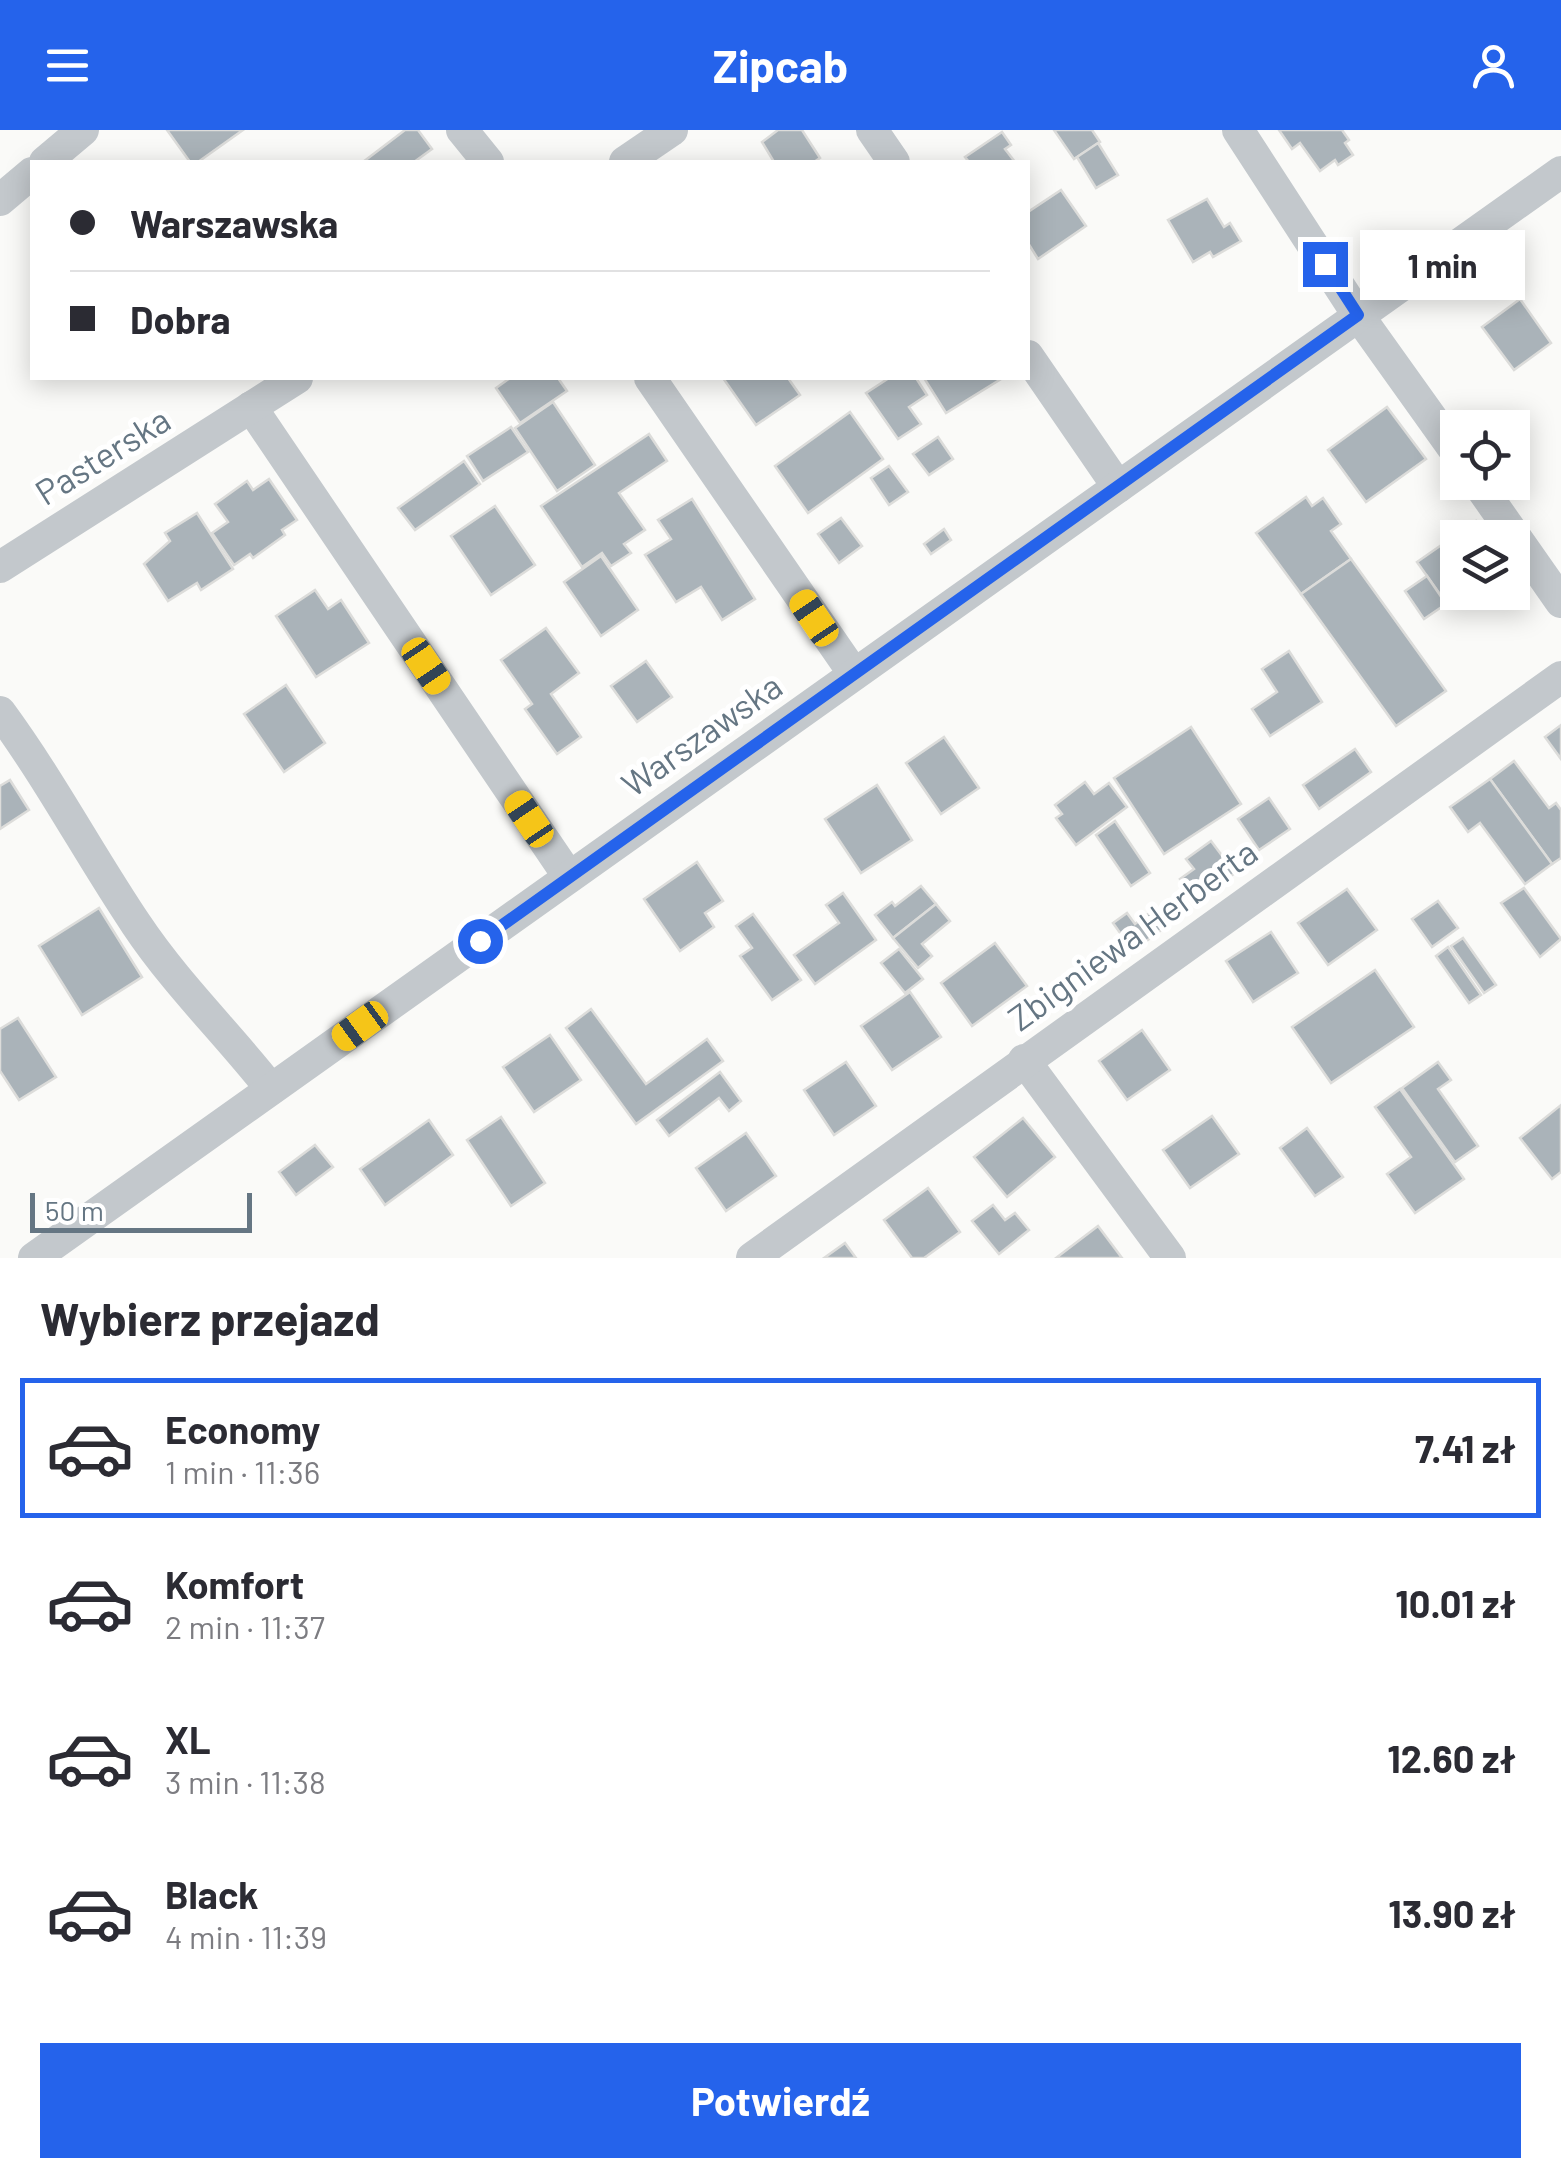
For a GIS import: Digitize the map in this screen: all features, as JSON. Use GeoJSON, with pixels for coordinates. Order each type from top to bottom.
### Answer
{"type":"FeatureCollection","features":[{"type":"Feature","properties":{"kind":"street"},"geometry":{"type":"LineString","coordinates":[[46,160],[83,130]]}},
{"type":"Feature","properties":{"kind":"street"},"geometry":{"type":"LineString","coordinates":[[462,130],[486,160]]}},
{"type":"Feature","properties":{"kind":"street"},"geometry":{"type":"LineString","coordinates":[[628,160],[672,130]]}},
{"type":"Feature","properties":{"kind":"street"},"geometry":{"type":"LineString","coordinates":[[872,130],[893,160]]}},
{"type":"Feature","properties":{"kind":"street"},"geometry":{"type":"LineString","coordinates":[[1238,130],[1358,315],[1440,430]]}},
{"type":"Feature","properties":{"kind":"street","name":"Warszawska"},"geometry":{"type":"LineString","coordinates":[[34,1258],[1561,172]]}},
{"type":"Feature","properties":{"kind":"street"},"geometry":{"type":"LineString","coordinates":[[0,200],[30,175]]}},
{"type":"Feature","properties":{"kind":"street"},"geometry":{"type":"LineString","coordinates":[[1030,359],[1118,487]]}},
{"type":"Feature","properties":{"kind":"street","name":"Pasterska"},"geometry":{"type":"LineString","coordinates":[[0,567],[294,380]]}},
{"type":"Feature","properties":{"kind":"street"},"geometry":{"type":"LineString","coordinates":[[651,380],[854,674]]}},
{"type":"Feature","properties":{"kind":"street"},"geometry":{"type":"LineString","coordinates":[[251,408],[569,877]]}},
{"type":"Feature","properties":{"kind":"street"},"geometry":{"type":"LineString","coordinates":[[1494,500],[1550,561],[1561,602]]}},
{"type":"Feature","properties":{"kind":"street","name":"Zbigniewa Herberta"},"geometry":{"type":"LineString","coordinates":[[752,1258],[1561,677]]}},
{"type":"Feature","properties":{"kind":"street"},"geometry":{"type":"LineString","coordinates":[[0,712],[175,980],[227,1033],[271,1089]]}},
{"type":"Feature","properties":{"kind":"street"},"geometry":{"type":"LineString","coordinates":[[1024,1060],[1170,1258]]}},
{"type":"Feature","properties":{"kind":"building"},"geometry":{"type":"Polygon","coordinates":[[[167,130],[243,130],[201,160],[189,160],[167,130]]]}},
{"type":"Feature","properties":{"kind":"building"},"geometry":{"type":"Polygon","coordinates":[[[405,130],[418,130],[432,149],[417,160],[366,160],[405,130]]]}},
{"type":"Feature","properties":{"kind":"building"},"geometry":{"type":"Polygon","coordinates":[[[778,130],[802,130],[820,158],[773,160],[762,142],[778,130]]]}},
{"type":"Feature","properties":{"kind":"building"},"geometry":{"type":"Polygon","coordinates":[[[1054,130],[1092,130],[1100,142],[1074,159],[1054,130]]]}},
{"type":"Feature","properties":{"kind":"building"},"geometry":{"type":"Polygon","coordinates":[[[1279,130],[1342,130],[1353,155],[1338,165],[1335,160],[1320,171],[1300,143],[1292,149],[1279,130]]]}},
{"type":"Feature","properties":{"kind":"building"},"geometry":{"type":"Polygon","coordinates":[[[1002,132],[1011,145],[1005,149],[1013,160],[967,160],[965,157],[1002,132]]]}},
{"type":"Feature","properties":{"kind":"building"},"geometry":{"type":"Polygon","coordinates":[[[1098,143],[1118,175],[1096,188],[1077,157],[1098,143]]]}},
{"type":"Feature","properties":{"kind":"building"},"geometry":{"type":"Polygon","coordinates":[[[1061,190],[1086,226],[1038,259],[1030,246],[1030,211],[1061,190]]]}},
{"type":"Feature","properties":{"kind":"building"},"geometry":{"type":"Polygon","coordinates":[[[1207,199],[1224,227],[1230,223],[1241,241],[1213,257],[1210,252],[1193,262],[1168,220],[1207,199]]]}},
{"type":"Feature","properties":{"kind":"building"},"geometry":{"type":"Polygon","coordinates":[[[1520,299],[1551,343],[1514,370],[1482,327],[1520,299]]]}},
{"type":"Feature","properties":{"kind":"building"},"geometry":{"type":"Polygon","coordinates":[[[507,380],[559,380],[567,391],[520,423],[496,388],[507,380]]]}},
{"type":"Feature","properties":{"kind":"building"},"geometry":{"type":"Polygon","coordinates":[[[724,380],[789,380],[800,395],[756,425],[724,380]]]}},
{"type":"Feature","properties":{"kind":"building"},"geometry":{"type":"Polygon","coordinates":[[[886,380],[917,380],[927,395],[909,407],[921,424],[898,439],[866,393],[886,380]]]}},
{"type":"Feature","properties":{"kind":"building"},"geometry":{"type":"Polygon","coordinates":[[[925,380],[999,380],[946,413],[925,380]]]}},
{"type":"Feature","properties":{"kind":"building"},"geometry":{"type":"Polygon","coordinates":[[[553,402],[595,465],[557,491],[515,428],[553,402]]]}},
{"type":"Feature","properties":{"kind":"building"},"geometry":{"type":"Polygon","coordinates":[[[1387,407],[1426,459],[1366,502],[1328,450],[1387,407]]]}},
{"type":"Feature","properties":{"kind":"building"},"geometry":{"type":"Polygon","coordinates":[[[850,412],[883,459],[808,513],[775,466],[850,412]]]}},
{"type":"Feature","properties":{"kind":"building"},"geometry":{"type":"Polygon","coordinates":[[[511,427],[528,452],[483,481],[467,456],[511,427]]]}},
{"type":"Feature","properties":{"kind":"building"},"geometry":{"type":"Polygon","coordinates":[[[649,434],[667,461],[619,493],[645,530],[624,544],[631,553],[611,566],[602,553],[582,567],[541,506],[649,434]]]}},
{"type":"Feature","properties":{"kind":"building"},"geometry":{"type":"Polygon","coordinates":[[[938,437],[953,459],[929,475],[913,454],[938,437]]]}},
{"type":"Feature","properties":{"kind":"building"},"geometry":{"type":"Polygon","coordinates":[[[464,461],[480,484],[415,530],[398,508],[464,461]]]}},
{"type":"Feature","properties":{"kind":"building"},"geometry":{"type":"Polygon","coordinates":[[[889,466],[908,492],[889,505],[871,478],[889,466]]]}},
{"type":"Feature","properties":{"kind":"building"},"geometry":{"type":"Polygon","coordinates":[[[269,479],[297,520],[282,530],[285,535],[253,558],[250,554],[234,565],[212,533],[228,522],[215,504],[247,481],[253,490],[269,479]]]}},
{"type":"Feature","properties":{"kind":"building"},"geometry":{"type":"Polygon","coordinates":[[[1306,497],[1312,506],[1323,498],[1341,524],[1331,531],[1351,559],[1301,594],[1256,533],[1306,497]]]}},
{"type":"Feature","properties":{"kind":"building"},"geometry":{"type":"Polygon","coordinates":[[[692,499],[755,599],[722,620],[701,587],[676,602],[645,555],[671,539],[658,520],[692,499]]]}},
{"type":"Feature","properties":{"kind":"building"},"geometry":{"type":"Polygon","coordinates":[[[495,506],[535,565],[491,595],[451,536],[495,506]]]}},
{"type":"Feature","properties":{"kind":"building"},"geometry":{"type":"Polygon","coordinates":[[[197,513],[233,569],[201,590],[197,583],[168,601],[144,564],[170,541],[165,533],[197,513]]]}},
{"type":"Feature","properties":{"kind":"building"},"geometry":{"type":"Polygon","coordinates":[[[841,518],[862,546],[839,563],[818,534],[841,518]]]}},
{"type":"Feature","properties":{"kind":"building"},"geometry":{"type":"Polygon","coordinates":[[[944,529],[951,540],[931,554],[924,544],[944,529]]]}},
{"type":"Feature","properties":{"kind":"building"},"geometry":{"type":"Polygon","coordinates":[[[1440,546],[1440,594],[1417,562],[1440,546]]]}},
{"type":"Feature","properties":{"kind":"building"},"geometry":{"type":"Polygon","coordinates":[[[601,556],[638,610],[601,636],[564,582],[601,556]]]}},
{"type":"Feature","properties":{"kind":"building"},"geometry":{"type":"Polygon","coordinates":[[[1351,559],[1446,691],[1396,726],[1301,594],[1351,559]]]}},
{"type":"Feature","properties":{"kind":"building"},"geometry":{"type":"Polygon","coordinates":[[[1427,576],[1440,595],[1440,608],[1424,619],[1405,591],[1427,576]]]}},
{"type":"Feature","properties":{"kind":"building"},"geometry":{"type":"Polygon","coordinates":[[[315,590],[328,609],[341,600],[369,643],[316,677],[276,616],[315,590]]]}},
{"type":"Feature","properties":{"kind":"building"},"geometry":{"type":"Polygon","coordinates":[[[546,628],[579,673],[551,694],[581,737],[557,754],[525,709],[532,704],[501,660],[546,628]]]}},
{"type":"Feature","properties":{"kind":"building"},"geometry":{"type":"Polygon","coordinates":[[[1289,651],[1322,702],[1270,736],[1252,709],[1277,692],[1262,669],[1289,651]]]}},
{"type":"Feature","properties":{"kind":"building"},"geometry":{"type":"Polygon","coordinates":[[[646,661],[672,697],[637,722],[611,686],[646,661]]]}},
{"type":"Feature","properties":{"kind":"building"},"geometry":{"type":"Polygon","coordinates":[[[286,685],[325,743],[284,772],[244,714],[286,685]]]}},
{"type":"Feature","properties":{"kind":"building"},"geometry":{"type":"Polygon","coordinates":[[[1561,725],[1561,759],[1545,737],[1561,725]]]}},
{"type":"Feature","properties":{"kind":"building"},"geometry":{"type":"Polygon","coordinates":[[[1191,727],[1241,804],[1164,854],[1114,778],[1191,727]]]}},
{"type":"Feature","properties":{"kind":"building"},"geometry":{"type":"Polygon","coordinates":[[[944,737],[979,788],[941,814],[906,763],[944,737]]]}},
{"type":"Feature","properties":{"kind":"building"},"geometry":{"type":"Polygon","coordinates":[[[1355,749],[1371,772],[1319,809],[1303,785],[1355,749]]]}},
{"type":"Feature","properties":{"kind":"building"},"geometry":{"type":"Polygon","coordinates":[[[1514,761],[1549,808],[1556,803],[1561,810],[1561,858],[1552,864],[1490,779],[1514,761]]]}},
{"type":"Feature","properties":{"kind":"building"},"geometry":{"type":"Polygon","coordinates":[[[1490,779],[1552,864],[1525,884],[1480,823],[1468,832],[1450,807],[1490,779]]]}},
{"type":"Feature","properties":{"kind":"building"},"geometry":{"type":"Polygon","coordinates":[[[10,780],[29,810],[0,829],[0,786],[10,780]]]}},
{"type":"Feature","properties":{"kind":"building"},"geometry":{"type":"Polygon","coordinates":[[[1085,782],[1094,794],[1109,783],[1127,807],[1076,845],[1056,818],[1062,814],[1055,805],[1085,782]]]}},
{"type":"Feature","properties":{"kind":"building"},"geometry":{"type":"Polygon","coordinates":[[[877,785],[912,840],[861,873],[825,819],[877,785]]]}},
{"type":"Feature","properties":{"kind":"building"},"geometry":{"type":"Polygon","coordinates":[[[1269,798],[1290,829],[1259,850],[1238,819],[1269,798]]]}},
{"type":"Feature","properties":{"kind":"building"},"geometry":{"type":"Polygon","coordinates":[[[1115,821],[1150,873],[1131,886],[1096,835],[1115,821]]]}},
{"type":"Feature","properties":{"kind":"building"},"geometry":{"type":"Polygon","coordinates":[[[1211,841],[1235,873],[1197,901],[1180,879],[1194,869],[1186,859],[1211,841]]]}},
{"type":"Feature","properties":{"kind":"building"},"geometry":{"type":"Polygon","coordinates":[[[697,862],[723,901],[705,913],[714,927],[680,951],[644,899],[697,862]]]}},
{"type":"Feature","properties":{"kind":"building"},"geometry":{"type":"Polygon","coordinates":[[[921,886],[936,904],[893,938],[875,915],[892,902],[895,906],[921,886]]]}},
{"type":"Feature","properties":{"kind":"building"},"geometry":{"type":"Polygon","coordinates":[[[1524,888],[1561,939],[1540,957],[1501,903],[1524,888]]]}},
{"type":"Feature","properties":{"kind":"building"},"geometry":{"type":"Polygon","coordinates":[[[1347,889],[1377,930],[1328,965],[1298,923],[1347,889]]]}},
{"type":"Feature","properties":{"kind":"building"},"geometry":{"type":"Polygon","coordinates":[[[843,893],[876,940],[815,984],[794,955],[839,923],[826,905],[843,893]]]}},
{"type":"Feature","properties":{"kind":"building"},"geometry":{"type":"Polygon","coordinates":[[[1438,901],[1458,928],[1432,947],[1412,919],[1438,901]]]}},
{"type":"Feature","properties":{"kind":"building"},"geometry":{"type":"Polygon","coordinates":[[[936,904],[950,921],[922,944],[932,956],[918,968],[893,938],[936,904]]]}},
{"type":"Feature","properties":{"kind":"building"},"geometry":{"type":"Polygon","coordinates":[[[99,908],[142,977],[82,1015],[39,946],[99,908]]]}},
{"type":"Feature","properties":{"kind":"building"},"geometry":{"type":"Polygon","coordinates":[[[1156,908],[1168,925],[1133,951],[1113,923],[1127,913],[1135,924],[1156,908]]]}},
{"type":"Feature","properties":{"kind":"building"},"geometry":{"type":"Polygon","coordinates":[[[753,914],[801,980],[772,1000],[740,956],[752,948],[736,926],[753,914]]]}},
{"type":"Feature","properties":{"kind":"building"},"geometry":{"type":"Polygon","coordinates":[[[1271,932],[1298,973],[1253,1002],[1226,961],[1271,932]]]}},
{"type":"Feature","properties":{"kind":"building"},"geometry":{"type":"Polygon","coordinates":[[[1463,938],[1496,985],[1484,993],[1451,946],[1463,938]]]}},
{"type":"Feature","properties":{"kind":"building"},"geometry":{"type":"Polygon","coordinates":[[[995,943],[1027,986],[972,1026],[941,983],[995,943]]]}},
{"type":"Feature","properties":{"kind":"building"},"geometry":{"type":"Polygon","coordinates":[[[1448,947],[1481,995],[1469,1003],[1436,956],[1448,947]]]}},
{"type":"Feature","properties":{"kind":"building"},"geometry":{"type":"Polygon","coordinates":[[[899,949],[923,979],[905,993],[881,963],[899,949]]]}},
{"type":"Feature","properties":{"kind":"building"},"geometry":{"type":"Polygon","coordinates":[[[1375,970],[1414,1027],[1331,1083],[1292,1027],[1375,970]]]}},
{"type":"Feature","properties":{"kind":"building"},"geometry":{"type":"Polygon","coordinates":[[[910,992],[941,1037],[892,1070],[861,1026],[910,992]]]}},
{"type":"Feature","properties":{"kind":"building"},"geometry":{"type":"Polygon","coordinates":[[[591,1009],[646,1084],[707,1039],[723,1061],[636,1124],[566,1028],[591,1009]]]}},
{"type":"Feature","properties":{"kind":"building"},"geometry":{"type":"Polygon","coordinates":[[[18,1018],[56,1077],[19,1100],[0,1071],[0,1029],[18,1018]]]}},
{"type":"Feature","properties":{"kind":"building"},"geometry":{"type":"Polygon","coordinates":[[[1142,1030],[1170,1070],[1127,1100],[1099,1061],[1142,1030]]]}},
{"type":"Feature","properties":{"kind":"building"},"geometry":{"type":"Polygon","coordinates":[[[550,1035],[581,1080],[534,1112],[503,1067],[550,1035]]]}},
{"type":"Feature","properties":{"kind":"building"},"geometry":{"type":"Polygon","coordinates":[[[846,1062],[876,1106],[834,1135],[804,1090],[846,1062]]]}},
{"type":"Feature","properties":{"kind":"building"},"geometry":{"type":"Polygon","coordinates":[[[1438,1062],[1451,1080],[1438,1089],[1478,1146],[1455,1162],[1402,1088],[1438,1062]]]}},
{"type":"Feature","properties":{"kind":"building"},"geometry":{"type":"Polygon","coordinates":[[[720,1072],[741,1101],[729,1111],[719,1098],[669,1136],[657,1120],[720,1072]]]}},
{"type":"Feature","properties":{"kind":"building"},"geometry":{"type":"Polygon","coordinates":[[[1400,1089],[1464,1179],[1415,1213],[1387,1174],[1411,1157],[1375,1107],[1400,1089]]]}},
{"type":"Feature","properties":{"kind":"building"},"geometry":{"type":"Polygon","coordinates":[[[1561,1105],[1561,1172],[1552,1179],[1520,1138],[1561,1105]]]}},
{"type":"Feature","properties":{"kind":"building"},"geometry":{"type":"Polygon","coordinates":[[[1212,1116],[1239,1154],[1190,1188],[1163,1150],[1212,1116]]]}},
{"type":"Feature","properties":{"kind":"building"},"geometry":{"type":"Polygon","coordinates":[[[501,1117],[545,1183],[511,1206],[467,1140],[501,1117]]]}},
{"type":"Feature","properties":{"kind":"building"},"geometry":{"type":"Polygon","coordinates":[[[1023,1118],[1055,1157],[1007,1197],[974,1157],[1023,1118]]]}},
{"type":"Feature","properties":{"kind":"building"},"geometry":{"type":"Polygon","coordinates":[[[429,1120],[453,1155],[385,1205],[360,1169],[429,1120]]]}},
{"type":"Feature","properties":{"kind":"building"},"geometry":{"type":"Polygon","coordinates":[[[1307,1128],[1343,1177],[1315,1196],[1280,1148],[1307,1128]]]}},
{"type":"Feature","properties":{"kind":"building"},"geometry":{"type":"Polygon","coordinates":[[[746,1133],[776,1176],[726,1211],[696,1168],[746,1133]]]}},
{"type":"Feature","properties":{"kind":"building"},"geometry":{"type":"Polygon","coordinates":[[[315,1145],[333,1167],[296,1195],[279,1172],[315,1145]]]}},
{"type":"Feature","properties":{"kind":"building"},"geometry":{"type":"Polygon","coordinates":[[[928,1188],[960,1232],[924,1258],[912,1258],[884,1220],[928,1188]]]}},
{"type":"Feature","properties":{"kind":"building"},"geometry":{"type":"Polygon","coordinates":[[[993,1205],[1005,1220],[1015,1213],[1029,1230],[999,1254],[972,1221],[993,1205]]]}},
{"type":"Feature","properties":{"kind":"building"},"geometry":{"type":"Polygon","coordinates":[[[1098,1226],[1122,1258],[1056,1258],[1098,1226]]]}},
{"type":"Feature","properties":{"kind":"building"},"geometry":{"type":"Polygon","coordinates":[[[845,1243],[856,1258],[824,1258],[845,1243]]]}},
{"type":"Feature","properties":{"kind":"route"},"geometry":{"type":"LineString","coordinates":[[480,941],[1358,315],[1325,264]]}}]}
